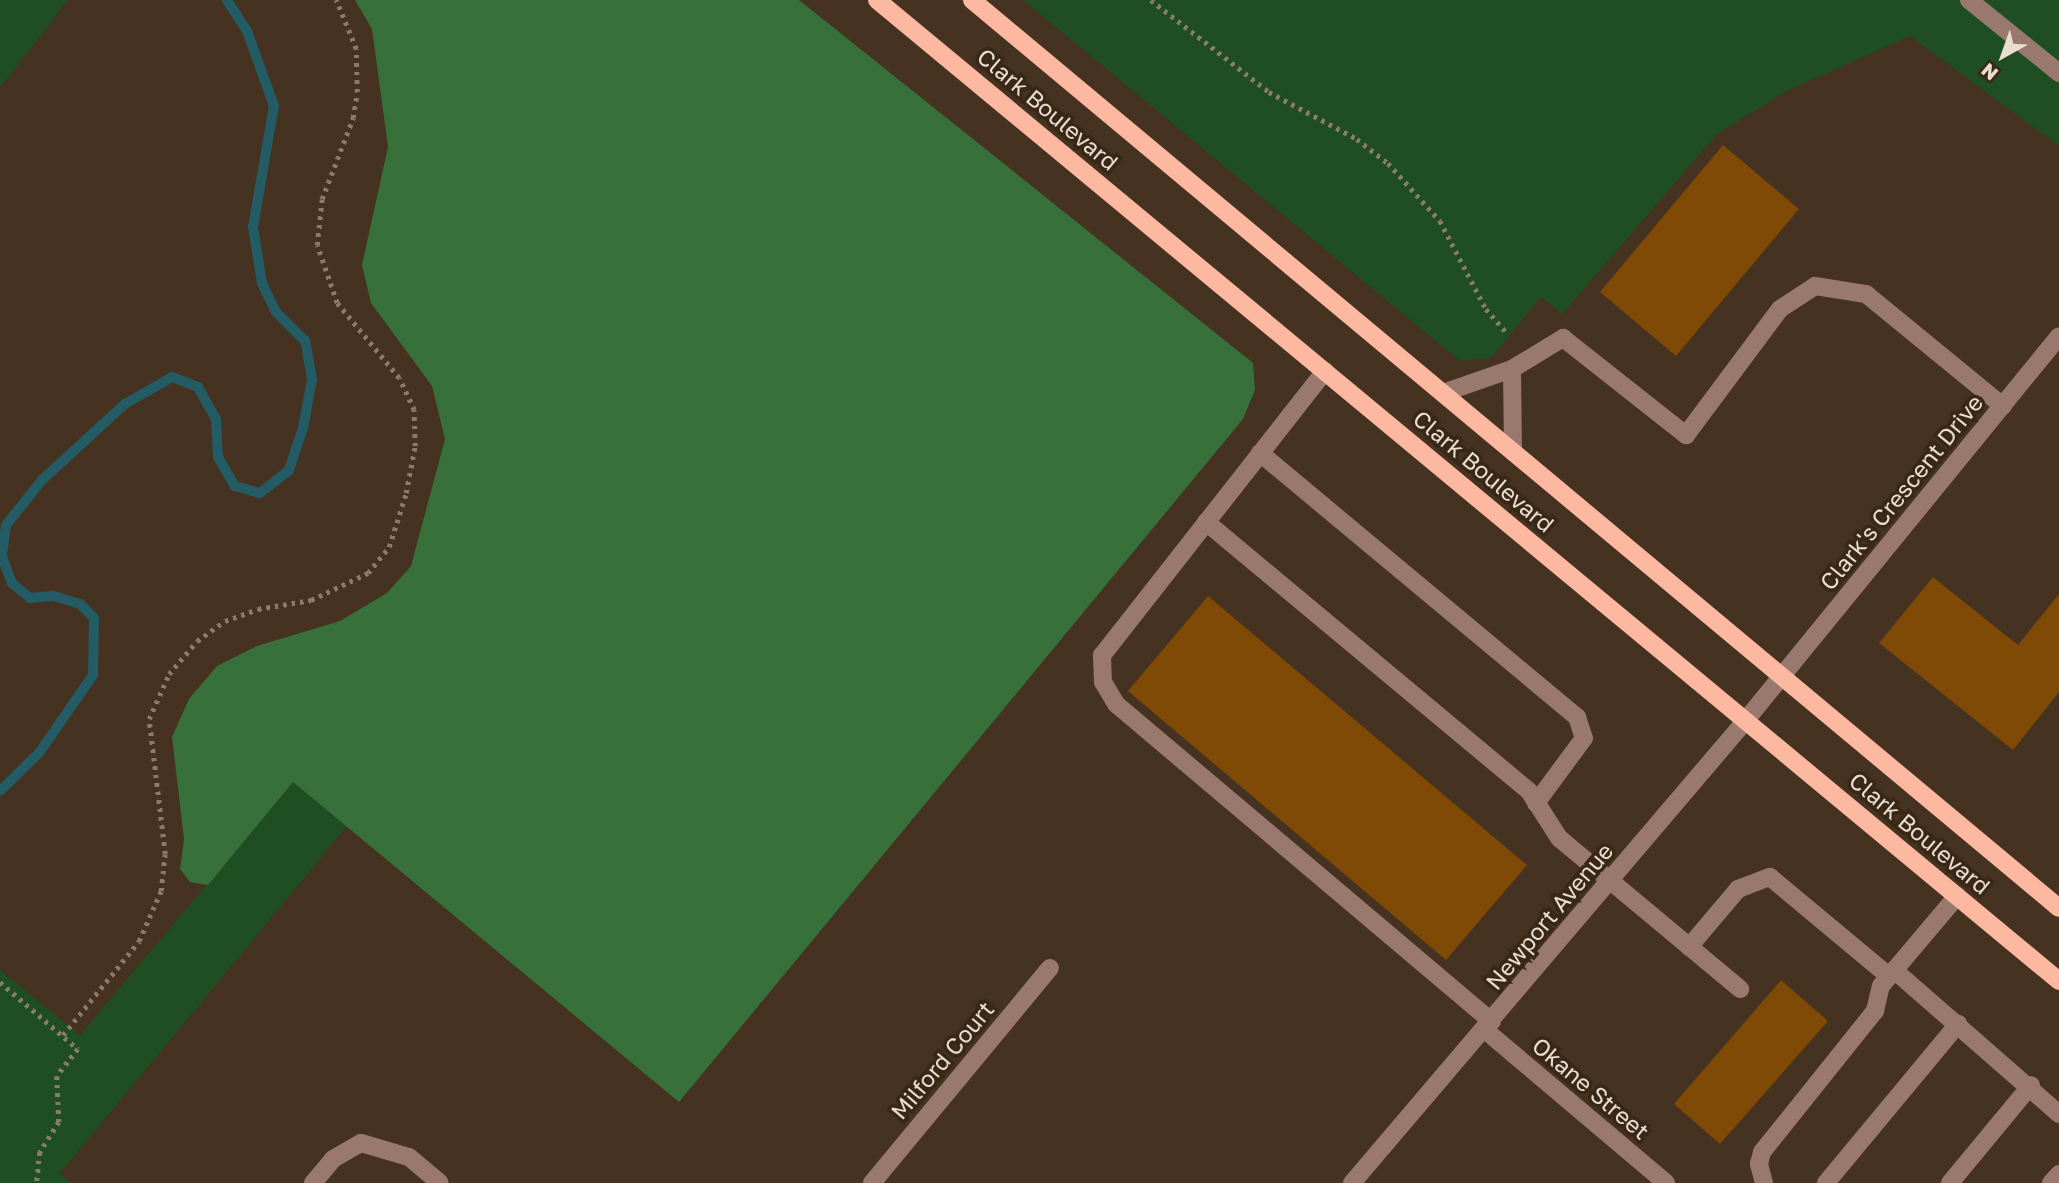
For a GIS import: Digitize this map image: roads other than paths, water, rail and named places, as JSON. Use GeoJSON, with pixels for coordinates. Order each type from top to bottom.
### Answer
{"type":"FeatureCollection","features":[{"type":"Feature","properties":{"kind":"main road","name":"Clark Boulevard"},"geometry":{"type":"LineString","coordinates":[[877,0],[2059,981]]}},
{"type":"Feature","properties":{"kind":"main road","name":"Clark Boulevard"},"geometry":{"type":"LineString","coordinates":[[972,0],[1780,678],[2059,908]]}},
{"type":"Feature","properties":{"kind":"street"},"geometry":{"type":"LineString","coordinates":[[1969,0],[2059,73]]}},
{"type":"Feature","properties":{"kind":"street"},"geometry":{"type":"LineString","coordinates":[[1443,393],[1512,369],[1563,338],[1686,435],[1780,309],[1815,286],[1866,294],[2003,405]]}},
{"type":"Feature","properties":{"kind":"street","name":"Clark's Crescent Drive"},"geometry":{"type":"LineString","coordinates":[[1780,678],[2059,336]]}},
{"type":"Feature","properties":{"kind":"street"},"geometry":{"type":"LineString","coordinates":[[1512,369],[1513,452]]}},
{"type":"Feature","properties":{"kind":"street","name":"Okane Street"},"geometry":{"type":"LineString","coordinates":[[1325,371],[1102,655],[1103,682],[1116,704],[1666,1183]]}},
{"type":"Feature","properties":{"kind":"street"},"geometry":{"type":"LineString","coordinates":[[1260,453],[1577,717],[1584,738],[1536,803]]}},
{"type":"Feature","properties":{"kind":"street"},"geometry":{"type":"LineString","coordinates":[[1206,522],[1529,791],[1559,838],[1740,989]]}},
{"type":"Feature","properties":{"kind":"street","name":"Newport Avenue"},"geometry":{"type":"LineString","coordinates":[[1352,1183],[1488,1026],[1780,678]]}},
{"type":"Feature","properties":{"kind":"street"},"geometry":{"type":"LineString","coordinates":[[1689,947],[1738,889],[1770,877],[1958,1024],[2031,1085],[2059,1114]]}},
{"type":"Feature","properties":{"kind":"street"},"geometry":{"type":"LineString","coordinates":[[1764,1183],[1762,1152],[1875,1011],[1881,986],[1957,896]]}},
{"type":"Feature","properties":{"kind":"street","name":"Milford Court"},"geometry":{"type":"LineString","coordinates":[[872,1183],[1050,968]]}},
{"type":"Feature","properties":{"kind":"street"},"geometry":{"type":"LineString","coordinates":[[1826,1183],[1958,1024]]}},
{"type":"Feature","properties":{"kind":"street"},"geometry":{"type":"LineString","coordinates":[[1950,1183],[2031,1085]]}},
{"type":"Feature","properties":{"kind":"street"},"geometry":{"type":"LineString","coordinates":[[313,1183],[333,1159],[362,1143],[409,1157],[440,1183]]}},
{"type":"Feature","properties":{"kind":"street"},"geometry":{"type":"LineString","coordinates":[[2051,1183],[2059,1174]]}},
{"type":"Feature","properties":{"kind":"waterway"},"geometry":{"type":"LineString","coordinates":[[0,791],[39,753],[93,675],[94,618],[80,604],[53,596],[30,598],[12,583],[2,557],[6,525],[42,480],[125,404],[172,377],[198,387],[216,419],[218,457],[235,486],[260,493],[289,470],[303,428],[312,379],[305,341],[276,312],[262,283],[253,227],[274,106],[247,31],[227,0]]}}]}
